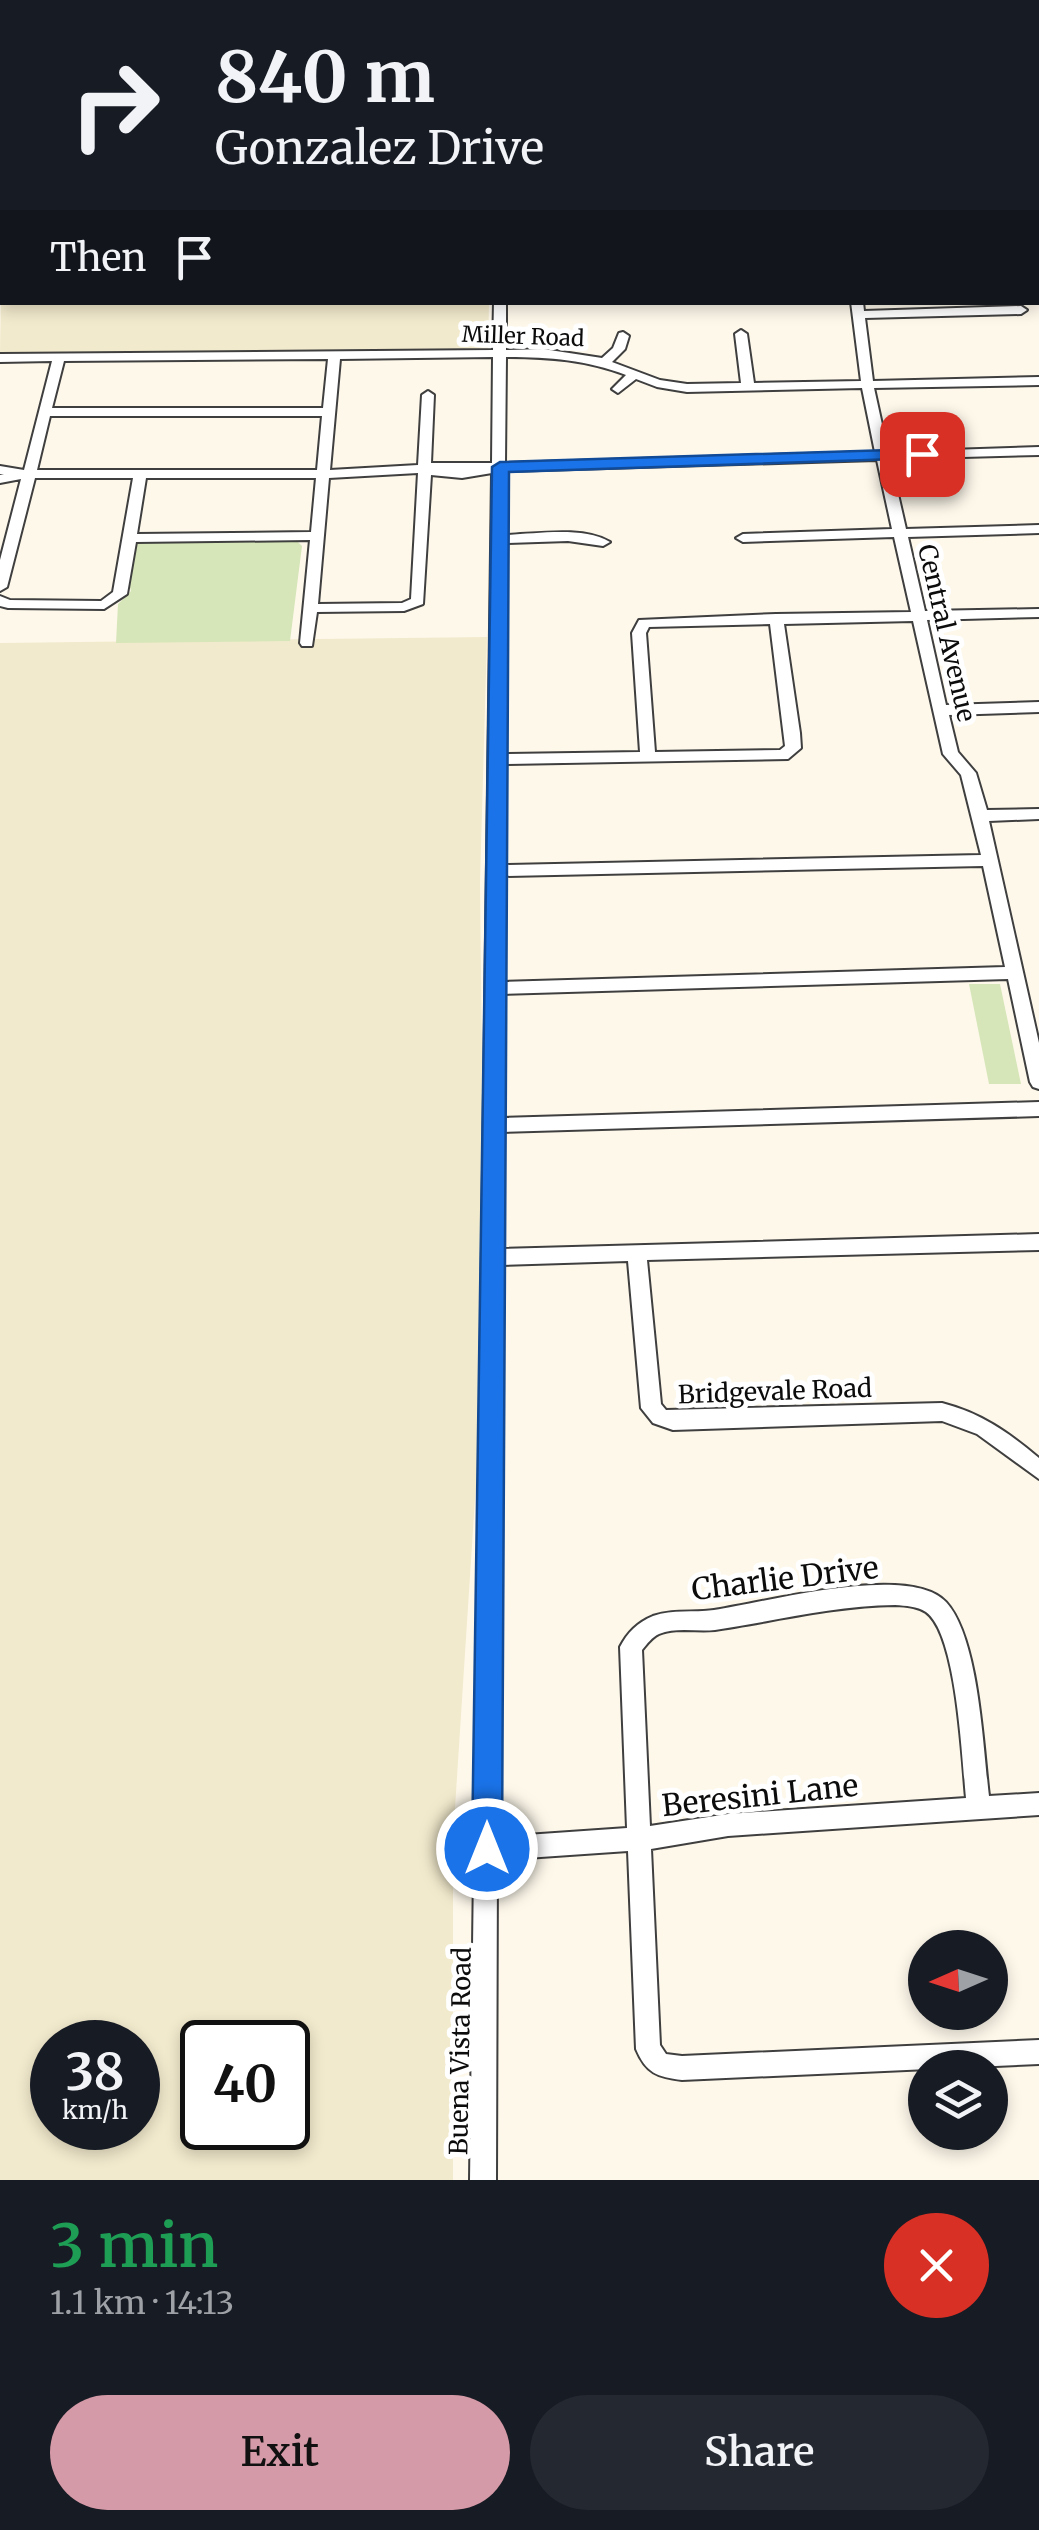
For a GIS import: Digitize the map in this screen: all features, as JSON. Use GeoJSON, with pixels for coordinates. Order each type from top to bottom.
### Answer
{"type":"FeatureCollection","features":[{"type":"Feature","properties":{"kind":"street","name":"Buena Vista Road"},"geometry":{"type":"LineString","coordinates":[[483,2180],[500,305]]}},
{"type":"Feature","properties":{"kind":"street"},"geometry":{"type":"LineString","coordinates":[[858,308],[1022,310]]}},
{"type":"Feature","properties":{"kind":"street","name":"Central Avenue"},"geometry":{"type":"LineString","coordinates":[[858,308],[882,456],[940,710],[951,754],[970,776],[1039,1082]]}},
{"type":"Feature","properties":{"kind":"street"},"geometry":{"type":"LineString","coordinates":[[741,334],[748,386]]}},
{"type":"Feature","properties":{"kind":"street"},"geometry":{"type":"LineString","coordinates":[[606,362],[619,349],[623,336]]}},
{"type":"Feature","properties":{"kind":"street","name":"Miller Road"},"geometry":{"type":"LineString","coordinates":[[0,358],[501,353],[565,355],[606,362],[634,376],[674,387],[1039,381]]}},
{"type":"Feature","properties":{"kind":"street"},"geometry":{"type":"LineString","coordinates":[[307,643],[334,355]]}},
{"type":"Feature","properties":{"kind":"street"},"geometry":{"type":"LineString","coordinates":[[0,588],[60,358]]}},
{"type":"Feature","properties":{"kind":"street"},"geometry":{"type":"LineString","coordinates":[[618,389],[634,376]]}},
{"type":"Feature","properties":{"kind":"street"},"geometry":{"type":"LineString","coordinates":[[313,608],[404,607],[418,601],[428,395]]}},
{"type":"Feature","properties":{"kind":"street"},"geometry":{"type":"LineString","coordinates":[[44,412],[329,412]]}},
{"type":"Feature","properties":{"kind":"street"},"geometry":{"type":"LineString","coordinates":[[0,470],[27,474],[324,474],[439,465],[500,467],[1039,452]]}},
{"type":"Feature","properties":{"kind":"street"},"geometry":{"type":"LineString","coordinates":[[0,478],[27,474]]}},
{"type":"Feature","properties":{"kind":"street"},"geometry":{"type":"LineString","coordinates":[[0,600],[8,604],[104,605],[120,594],[140,475]]}},
{"type":"Feature","properties":{"kind":"street"},"geometry":{"type":"LineString","coordinates":[[743,538],[1039,529]]}},
{"type":"Feature","properties":{"kind":"street"},"geometry":{"type":"LineString","coordinates":[[129,538],[316,536]]}},
{"type":"Feature","properties":{"kind":"street"},"geometry":{"type":"LineString","coordinates":[[500,539],[568,537],[603,542]]}},
{"type":"Feature","properties":{"kind":"street"},"geometry":{"type":"LineString","coordinates":[[648,758],[639,633],[644,623],[1039,613]]}},
{"type":"Feature","properties":{"kind":"street"},"geometry":{"type":"LineString","coordinates":[[496,759],[782,755],[793,748],[776,618]]}},
{"type":"Feature","properties":{"kind":"street"},"geometry":{"type":"LineString","coordinates":[[940,710],[1039,707]]}},
{"type":"Feature","properties":{"kind":"street"},"geometry":{"type":"LineString","coordinates":[[979,816],[1039,814]]}},
{"type":"Feature","properties":{"kind":"street"},"geometry":{"type":"LineString","coordinates":[[495,871],[988,860]]}},
{"type":"Feature","properties":{"kind":"street"},"geometry":{"type":"LineString","coordinates":[[494,988],[1014,973]]}},
{"type":"Feature","properties":{"kind":"street"},"geometry":{"type":"LineString","coordinates":[[493,1125],[1039,1109]]}},
{"type":"Feature","properties":{"kind":"street"},"geometry":{"type":"LineString","coordinates":[[492,1258],[1039,1242]]}},
{"type":"Feature","properties":{"kind":"street","name":"Bridgevale Road"},"geometry":{"type":"LineString","coordinates":[[638,1255],[651,1408],[660,1417],[672,1422],[942,1412],[972,1418],[1011,1443],[1039,1470]]}},
{"type":"Feature","properties":{"kind":"street","name":"Charlie Drive"},"geometry":{"type":"LineString","coordinates":[[640,1839],[630,1647],[643,1632],[659,1624],[710,1620],[826,1599],[916,1594],[936,1605],[946,1619],[960,1660],[979,1808]]}},
{"type":"Feature","properties":{"kind":"street","name":"Beresini Lane"},"geometry":{"type":"LineString","coordinates":[[487,1849],[640,1839],[728,1824],[1039,1804]]}},
{"type":"Feature","properties":{"kind":"street"},"geometry":{"type":"LineString","coordinates":[[640,1839],[648,2048],[658,2065],[682,2068],[1039,2052]]}},
{"type":"Feature","properties":{"kind":"shaded area"},"geometry":{"type":"Polygon","coordinates":[[[1,305],[489,305],[488,350],[0,353],[1,305]]]}},
{"type":"Feature","properties":{"kind":"shaded area"},"geometry":{"type":"Polygon","coordinates":[[[487,637],[480,883],[486,1427],[482,1428],[475,1499],[453,1839],[453,2180],[0,2180],[0,643],[487,637]]]}},
{"type":"Feature","properties":{"kind":"green space"},"geometry":{"type":"Polygon","coordinates":[[[295,539],[302,546],[290,641],[116,643],[118,604],[131,591],[126,574],[132,540],[295,539]]]}},
{"type":"Feature","properties":{"kind":"green space"},"geometry":{"type":"Polygon","coordinates":[[[969,984],[1000,984],[1021,1084],[989,1084],[969,984]]]}},
{"type":"Feature","properties":{"kind":"route"},"geometry":{"type":"LineString","coordinates":[[487,1849],[500,467],[922,454]]}}]}
